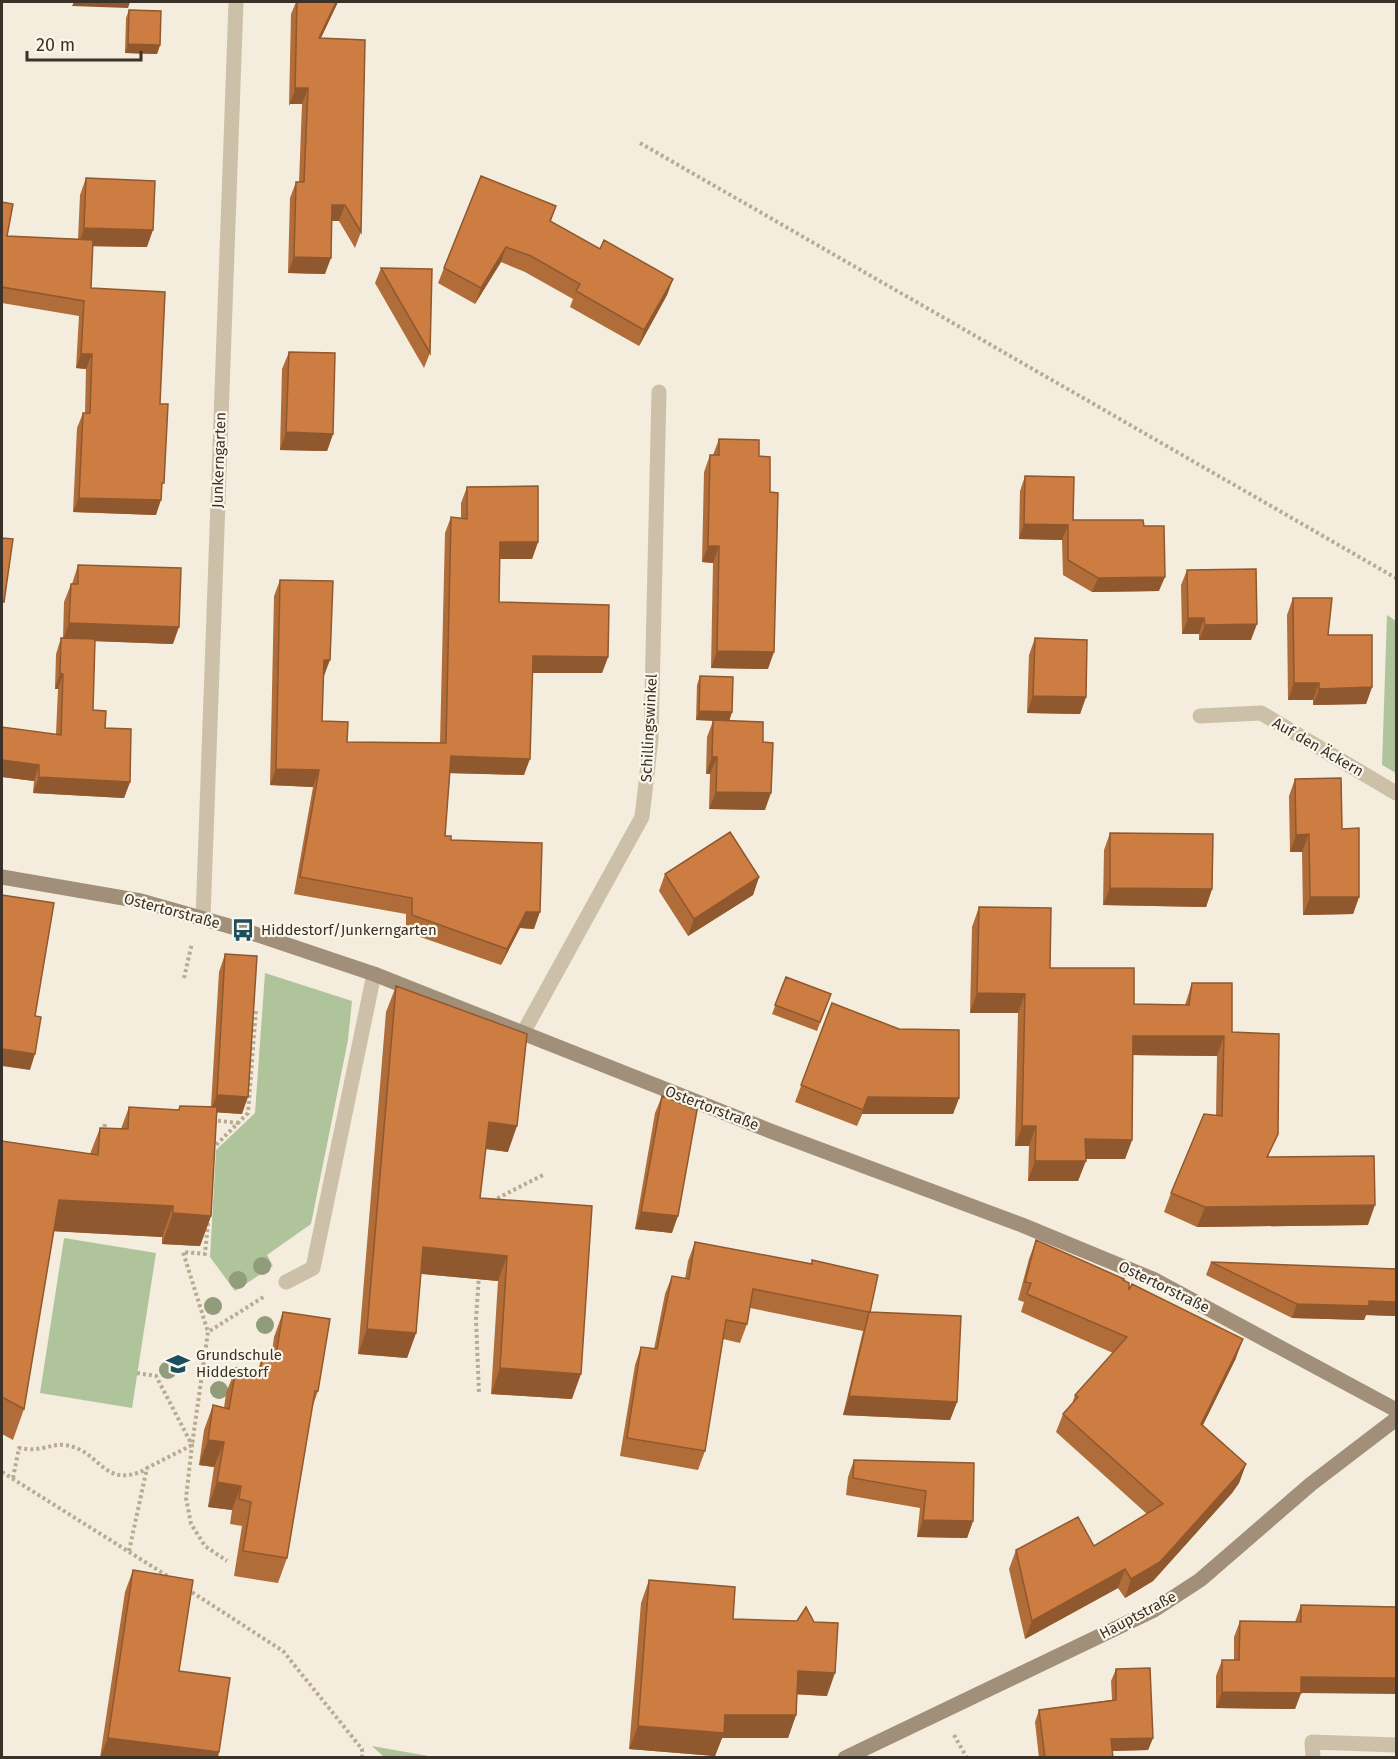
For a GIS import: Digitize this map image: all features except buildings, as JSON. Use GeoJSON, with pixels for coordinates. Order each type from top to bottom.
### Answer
{"type":"FeatureCollection","features":[{"type":"Feature","properties":{"kind":"street","name":"Junkerngarten"},"geometry":{"type":"LineString","coordinates":[[203,919],[236,2]]}},
{"type":"Feature","properties":{"kind":"street","name":"Schillingswinkel"},"geometry":{"type":"LineString","coordinates":[[523,1033],[642,817],[651,739],[658,392]]}},
{"type":"Feature","properties":{"kind":"street","name":"Auf den Äckern"},"geometry":{"type":"LineString","coordinates":[[1200,716],[1261,713],[1396,793]]}},
{"type":"Feature","properties":{"kind":"street","name":"Ostertorstraße"},"geometry":{"type":"LineString","coordinates":[[2,877],[141,901],[374,974],[783,1135],[1022,1225],[1155,1280],[1396,1410]]}},
{"type":"Feature","properties":{"kind":"street"},"geometry":{"type":"LineString","coordinates":[[286,1282],[313,1268],[374,974]]}},
{"type":"Feature","properties":{"kind":"street","name":"Hauptstraße"},"geometry":{"type":"LineString","coordinates":[[845,1758],[1154,1610],[1200,1580],[1311,1484],[1396,1419]]}},
{"type":"Feature","properties":{"kind":"street"},"geometry":{"type":"LineString","coordinates":[[1312,1758],[1312,1742],[1396,1745]]}},
{"type":"Feature","properties":{"kind":"path"},"geometry":{"type":"LineString","coordinates":[[640,143],[1396,578]]}},
{"type":"Feature","properties":{"kind":"path"},"geometry":{"type":"LineString","coordinates":[[184,978],[192,943]]}},
{"type":"Feature","properties":{"kind":"path"},"geometry":{"type":"LineString","coordinates":[[212,1149],[248,1113],[256,1008]]}},
{"type":"Feature","properties":{"kind":"path"},"geometry":{"type":"LineString","coordinates":[[208,1120],[238,1123]]}},
{"type":"Feature","properties":{"kind":"path"},"geometry":{"type":"LineString","coordinates":[[104,1141],[105,1122]]}},
{"type":"Feature","properties":{"kind":"path"},"geometry":{"type":"LineString","coordinates":[[483,1206],[543,1174]]}},
{"type":"Feature","properties":{"kind":"path"},"geometry":{"type":"LineString","coordinates":[[208,1219],[206,1254],[183,1252],[208,1332],[186,1498],[191,1524],[205,1546],[227,1560]]}},
{"type":"Feature","properties":{"kind":"path"},"geometry":{"type":"LineString","coordinates":[[479,1274],[476,1319],[479,1394]]}},
{"type":"Feature","properties":{"kind":"path"},"geometry":{"type":"LineString","coordinates":[[208,1332],[286,1282]]}},
{"type":"Feature","properties":{"kind":"path"},"geometry":{"type":"LineString","coordinates":[[137,1373],[156,1376],[192,1445]]}},
{"type":"Feature","properties":{"kind":"path"},"geometry":{"type":"LineString","coordinates":[[13,1478],[19,1448],[41,1449],[62,1444],[84,1450],[99,1466],[111,1473],[124,1476],[136,1474],[192,1445]]}},
{"type":"Feature","properties":{"kind":"path"},"geometry":{"type":"LineString","coordinates":[[129,1551],[147,1468]]}},
{"type":"Feature","properties":{"kind":"path"},"geometry":{"type":"LineString","coordinates":[[2,1472],[283,1651],[362,1749],[362,1758]]}},
{"type":"Feature","properties":{"kind":"green space"},"geometry":{"type":"Polygon","coordinates":[[[1387,615],[1396,621],[1396,773],[1382,765],[1387,615]]]}},
{"type":"Feature","properties":{"kind":"green space"},"geometry":{"type":"Polygon","coordinates":[[[265,973],[352,1001],[348,1040],[311,1224],[267,1255],[273,1266],[235,1291],[210,1257],[216,1150],[255,1113],[265,973]]]}},
{"type":"Feature","properties":{"kind":"green space"},"geometry":{"type":"Polygon","coordinates":[[[64,1238],[156,1253],[132,1408],[40,1393],[64,1238]]]}},
{"type":"Feature","properties":{"kind":"green space"},"geometry":{"type":"Polygon","coordinates":[[[372,1746],[434,1757],[384,1757],[372,1746]]]}},
{"type":"Feature","properties":{"kind":"place","name":"Hiddestorf/Junkerngarten"},"geometry":{"type":"Point","coordinates":[243,930]}},
{"type":"Feature","properties":{"kind":"place","name":"Grundschule Hiddestorf"},"geometry":{"type":"Point","coordinates":[178,1364]}}]}
